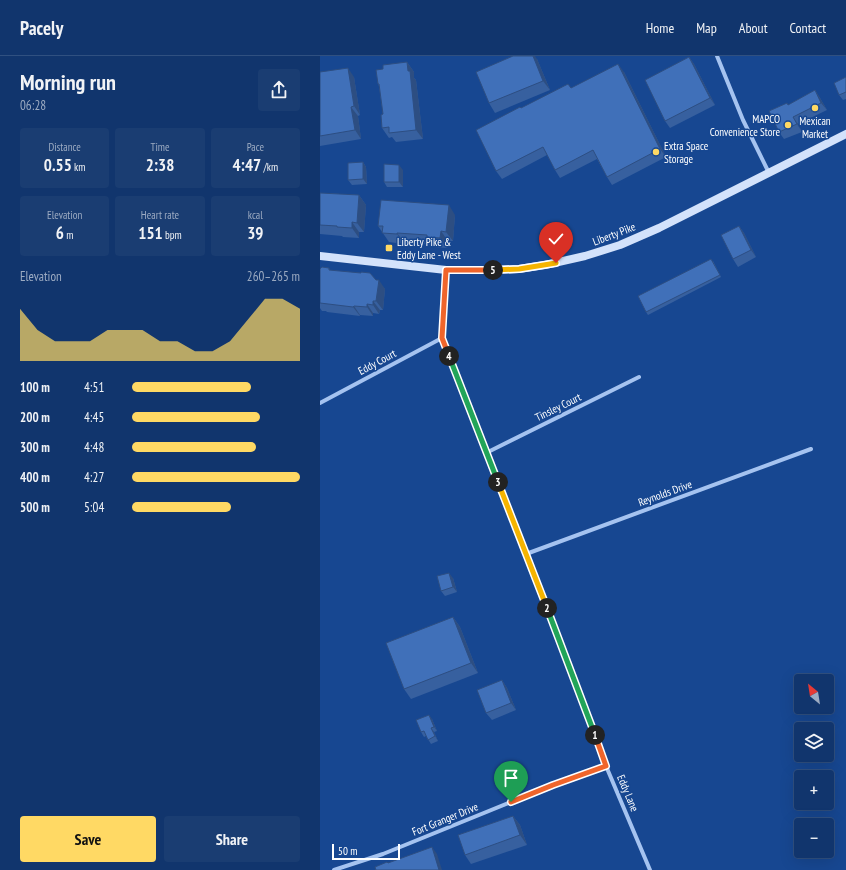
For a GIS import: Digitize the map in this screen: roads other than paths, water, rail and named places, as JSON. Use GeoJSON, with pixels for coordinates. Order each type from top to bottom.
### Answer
{"type":"FeatureCollection","features":[{"type":"Feature","properties":{"kind":"street"},"geometry":{"type":"LineString","coordinates":[[717,56],[743,120],[768,173]]}},
{"type":"Feature","properties":{"kind":"street","name":"Liberty Pike"},"geometry":{"type":"LineString","coordinates":[[320,256],[446,270],[494,270],[519,269],[545,265],[585,256],[620,245],[659,228],[846,134]]}},
{"type":"Feature","properties":{"kind":"street","name":"Eddy Lane"},"geometry":{"type":"LineString","coordinates":[[446,270],[442,338],[606,766],[650,870]]}},
{"type":"Feature","properties":{"kind":"street","name":"Eddy Court"},"geometry":{"type":"LineString","coordinates":[[320,403],[442,338]]}},
{"type":"Feature","properties":{"kind":"street","name":"Tinsley Court"},"geometry":{"type":"LineString","coordinates":[[486,452],[639,377]]}},
{"type":"Feature","properties":{"kind":"street","name":"Reynolds Drive"},"geometry":{"type":"LineString","coordinates":[[526,554],[811,449]]}},
{"type":"Feature","properties":{"kind":"street","name":"Fort Granger Drive"},"geometry":{"type":"LineString","coordinates":[[334,870],[383,854],[553,785],[606,766]]}},
{"type":"Feature","properties":{"kind":"place","name":"Mexican Market"},"geometry":{"type":"Point","coordinates":[815,108]}},
{"type":"Feature","properties":{"kind":"place","name":"MAPCO Convenience Store"},"geometry":{"type":"Point","coordinates":[788,125]}},
{"type":"Feature","properties":{"kind":"place","name":"Extra Space Storage"},"geometry":{"type":"Point","coordinates":[656,152]}},
{"type":"Feature","properties":{"kind":"place","name":"Liberty Pike & Eddy Lane - West"},"geometry":{"type":"Point","coordinates":[389,248]}}]}
